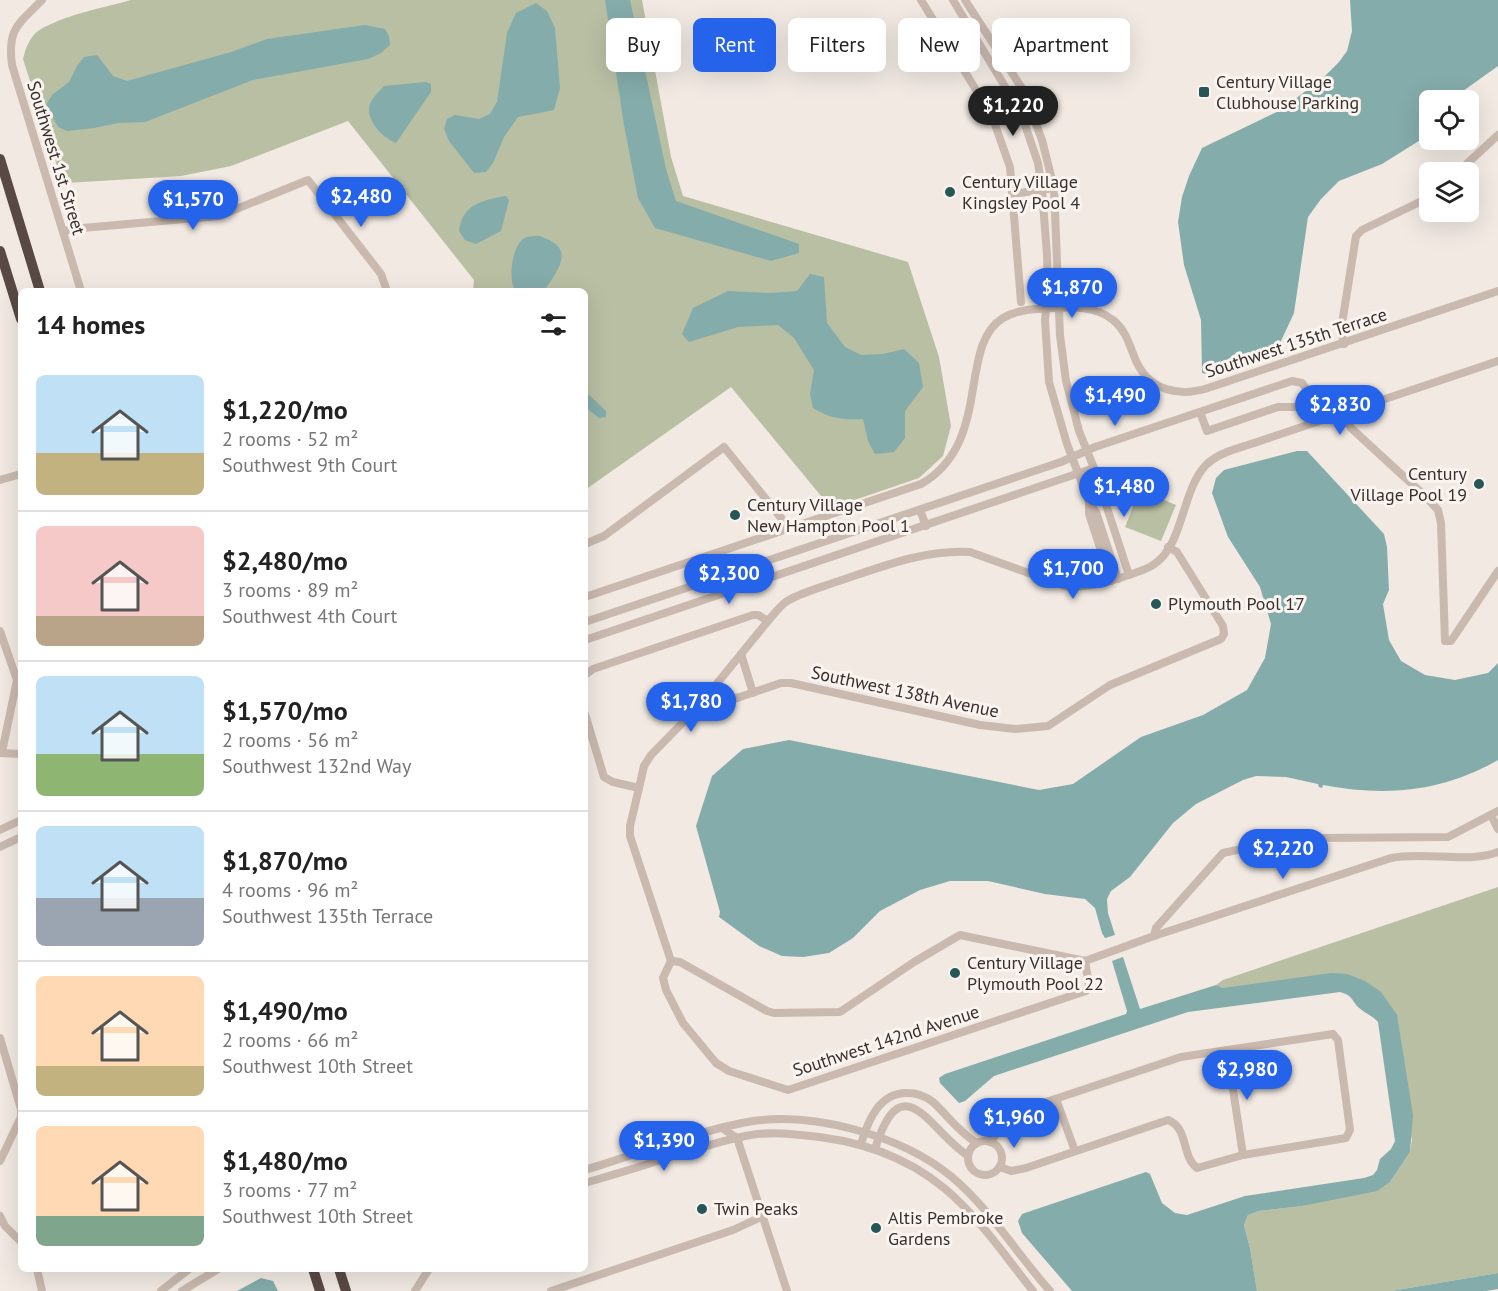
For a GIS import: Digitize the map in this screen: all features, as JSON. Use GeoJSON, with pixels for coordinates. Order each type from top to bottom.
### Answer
{"type":"FeatureCollection","features":[{"type":"Feature","properties":{"kind":"highway"},"geometry":{"type":"LineString","coordinates":[[0,159],[39,288]]}},
{"type":"Feature","properties":{"kind":"highway"},"geometry":{"type":"LineString","coordinates":[[0,251],[18,309]]}},
{"type":"Feature","properties":{"kind":"highway"},"geometry":{"type":"LineString","coordinates":[[314,1272],[320,1291]]}},
{"type":"Feature","properties":{"kind":"highway"},"geometry":{"type":"LineString","coordinates":[[340,1272],[346,1291]]}},
{"type":"Feature","properties":{"kind":"street","name":"Southwest 1st Street"},"geometry":{"type":"LineString","coordinates":[[42,0],[20,21],[14,32],[11,47],[12,65],[80,288]]}},
{"type":"Feature","properties":{"kind":"street"},"geometry":{"type":"LineString","coordinates":[[921,0],[992,116],[1011,170],[1021,302]]}},
{"type":"Feature","properties":{"kind":"street"},"geometry":{"type":"LineString","coordinates":[[953,0],[1013,100],[1024,122],[1038,163],[1047,267],[1045,320],[1049,382],[1072,458],[1089,502],[1089,514],[1114,580]]}},
{"type":"Feature","properties":{"kind":"street"},"geometry":{"type":"LineString","coordinates":[[965,0],[1023,90],[1042,140],[1054,188],[1062,359],[1066,381],[1077,423],[1129,575]]}},
{"type":"Feature","properties":{"kind":"street"},"geometry":{"type":"LineString","coordinates":[[1469,162],[1498,135]]}},
{"type":"Feature","properties":{"kind":"street"},"geometry":{"type":"LineString","coordinates":[[63,232],[71,229],[219,216],[309,180],[381,274],[387,288]]}},
{"type":"Feature","properties":{"kind":"street"},"geometry":{"type":"LineString","coordinates":[[1013,194],[1054,188]]}},
{"type":"Feature","properties":{"kind":"street"},"geometry":{"type":"LineString","coordinates":[[1344,344],[1341,330],[1356,236],[1362,230],[1419,202]]}},
{"type":"Feature","properties":{"kind":"street","name":"Southwest 135th Terrace"},"geometry":{"type":"LineString","coordinates":[[588,596],[921,484],[952,458],[962,438],[982,350],[991,328],[1002,318],[1012,314],[1030,309],[1094,309],[1118,324],[1128,339],[1137,363],[1155,384],[1174,392],[1197,392],[1498,291]]}},
{"type":"Feature","properties":{"kind":"street"},"geometry":{"type":"LineString","coordinates":[[1498,361],[1217,457],[1206,466],[1190,492],[1168,547],[1154,564],[1129,575],[1077,587],[1065,586],[984,556],[970,552],[952,552],[895,563],[812,590],[782,605],[697,708],[651,755],[644,766],[630,826],[630,836],[671,961],[680,962],[767,1011],[774,1012],[840,1012],[914,962],[960,935],[1085,962],[1154,936],[1391,858],[1482,856],[1498,852]]}},
{"type":"Feature","properties":{"kind":"street"},"geometry":{"type":"LineString","coordinates":[[588,621],[920,510],[1200,412],[1292,381],[1302,383],[1308,391],[1307,401],[1298,407],[1278,407],[1207,431],[1200,412]]}},
{"type":"Feature","properties":{"kind":"street"},"geometry":{"type":"LineString","coordinates":[[1344,413],[1348,426],[1425,496],[1437,510],[1441,523],[1445,641],[1449,643],[1465,623],[1498,571]]}},
{"type":"Feature","properties":{"kind":"street"},"geometry":{"type":"LineString","coordinates":[[588,542],[604,536],[724,447],[790,529]]}},
{"type":"Feature","properties":{"kind":"street"},"geometry":{"type":"LineString","coordinates":[[588,639],[1094,468]]}},
{"type":"Feature","properties":{"kind":"street"},"geometry":{"type":"LineString","coordinates":[[0,480],[18,475]]}},
{"type":"Feature","properties":{"kind":"street"},"geometry":{"type":"LineString","coordinates":[[920,510],[926,526]]}},
{"type":"Feature","properties":{"kind":"street","name":"Southwest 138th Avenue"},"geometry":{"type":"LineString","coordinates":[[697,708],[781,683],[790,683],[980,725],[1015,729],[1048,726],[1110,685],[1221,639],[1224,634],[1223,627],[1177,552],[1168,547]]}},
{"type":"Feature","properties":{"kind":"street"},"geometry":{"type":"LineString","coordinates":[[588,673],[593,669],[753,615],[758,615],[768,621]]}},
{"type":"Feature","properties":{"kind":"street"},"geometry":{"type":"LineString","coordinates":[[0,631],[16,680],[1,753],[18,754]]}},
{"type":"Feature","properties":{"kind":"street"},"geometry":{"type":"LineString","coordinates":[[741,654],[753,693]]}},
{"type":"Feature","properties":{"kind":"street"},"geometry":{"type":"LineString","coordinates":[[588,724],[604,777],[613,782],[639,788]]}},
{"type":"Feature","properties":{"kind":"street"},"geometry":{"type":"LineString","coordinates":[[1154,936],[1156,928],[1223,853],[1274,842],[1319,838],[1448,837],[1495,813],[1498,829]]}},
{"type":"Feature","properties":{"kind":"street"},"geometry":{"type":"LineString","coordinates":[[0,830],[18,821]]}},
{"type":"Feature","properties":{"kind":"street"},"geometry":{"type":"LineString","coordinates":[[0,847],[18,838]]}},
{"type":"Feature","properties":{"kind":"street","name":"Southwest 142nd Avenue"},"geometry":{"type":"LineString","coordinates":[[671,961],[663,978],[666,990],[682,1023],[716,1063],[729,1071],[788,1090],[1086,991],[1089,985],[1085,962]]}},
{"type":"Feature","properties":{"kind":"street"},"geometry":{"type":"LineString","coordinates":[[990,1142],[1010,1116],[1181,1057],[1333,1034],[1338,1040],[1350,1130],[1349,1135],[1343,1139],[1243,1155],[1194,1167],[1180,1129],[1176,1123],[1168,1120],[1011,1171],[1000,1167]]}},
{"type":"Feature","properties":{"kind":"street"},"geometry":{"type":"LineString","coordinates":[[0,1038],[18,1099]]}},
{"type":"Feature","properties":{"kind":"street"},"geometry":{"type":"LineString","coordinates":[[1227,1050],[1243,1155]]}},
{"type":"Feature","properties":{"kind":"street"},"geometry":{"type":"LineString","coordinates":[[861,1144],[870,1119],[883,1101],[902,1093],[922,1095],[932,1101],[977,1143]]}},
{"type":"Feature","properties":{"kind":"street"},"geometry":{"type":"LineString","coordinates":[[1056,1099],[1075,1151]]}},
{"type":"Feature","properties":{"kind":"street"},"geometry":{"type":"LineString","coordinates":[[874,1149],[889,1116],[895,1111],[908,1107],[922,1112],[956,1148],[967,1155]]}},
{"type":"Feature","properties":{"kind":"street"},"geometry":{"type":"LineString","coordinates":[[588,1169],[744,1123],[776,1120],[814,1122],[865,1132],[901,1145],[929,1160],[953,1178],[978,1203],[1050,1291]]}},
{"type":"Feature","properties":{"kind":"street"},"geometry":{"type":"LineString","coordinates":[[0,1161],[18,1123]]}},
{"type":"Feature","properties":{"kind":"street"},"geometry":{"type":"LineString","coordinates":[[722,1128],[738,1138],[787,1291]]}},
{"type":"Feature","properties":{"kind":"street"},"geometry":{"type":"LineString","coordinates":[[588,1183],[738,1138],[761,1134],[783,1133],[815,1136],[861,1144],[896,1157],[922,1171],[944,1188],[968,1211],[1033,1291]]}},
{"type":"Feature","properties":{"kind":"street"},"geometry":{"type":"LineString","coordinates":[[990,1142],[1001,1149],[1003,1155],[1000,1167],[990,1174],[976,1173],[969,1168],[967,1155],[969,1150],[977,1143],[990,1142]]}},
{"type":"Feature","properties":{"kind":"street"},"geometry":{"type":"LineString","coordinates":[[0,1216],[5,1226],[18,1239]]}},
{"type":"Feature","properties":{"kind":"street"},"geometry":{"type":"LineString","coordinates":[[551,1291],[733,1230],[763,1216]]}},
{"type":"Feature","properties":{"kind":"street"},"geometry":{"type":"LineString","coordinates":[[39,1272],[42,1291]]}},
{"type":"Feature","properties":{"kind":"street"},"geometry":{"type":"LineString","coordinates":[[160,1291],[185,1272]]}},
{"type":"Feature","properties":{"kind":"street"},"geometry":{"type":"LineString","coordinates":[[183,1291],[213,1272]]}},
{"type":"Feature","properties":{"kind":"street"},"geometry":{"type":"LineString","coordinates":[[415,1291],[429,1272]]}},
{"type":"Feature","properties":{"kind":"green space"},"geometry":{"type":"Polygon","coordinates":[[[131,0],[642,0],[645,18],[606,18],[606,72],[655,72],[671,157],[683,196],[908,262],[939,357],[951,426],[943,456],[919,478],[831,508],[731,387],[588,488],[588,288],[473,288],[474,280],[348,121],[231,166],[181,176],[66,183],[60,175],[23,59],[30,40],[48,25],[71,16],[131,0]]]}},
{"type":"Feature","properties":{"kind":"green space"},"geometry":{"type":"Polygon","coordinates":[[[1140,490],[1176,505],[1161,541],[1125,527],[1140,490]]]}},
{"type":"Feature","properties":{"kind":"green space"},"geometry":{"type":"Polygon","coordinates":[[[1498,887],[1498,1273],[1391,1291],[1257,1291],[1244,1225],[1248,1215],[1259,1211],[1302,1206],[1390,1182],[1410,1152],[1412,1140],[1381,992],[1223,988],[1216,985],[1223,980],[1498,887]]]}},
{"type":"Feature","properties":{"kind":"water"},"geometry":{"type":"Polygon","coordinates":[[[605,0],[630,0],[634,18],[608,18],[605,0]]]}},
{"type":"Feature","properties":{"kind":"water"},"geometry":{"type":"Polygon","coordinates":[[[1350,0],[1498,0],[1498,66],[1464,90],[1419,90],[1419,141],[1382,164],[1339,181],[1321,199],[1308,217],[1294,313],[1280,343],[1273,349],[1230,367],[1207,374],[1202,373],[1201,320],[1184,265],[1178,222],[1182,197],[1189,176],[1202,148],[1279,111],[1322,79],[1347,51],[1352,31],[1350,0]]]}},
{"type":"Feature","properties":{"kind":"water"},"geometry":{"type":"Polygon","coordinates":[[[536,3],[547,11],[555,28],[560,88],[554,110],[518,117],[504,137],[493,163],[486,172],[474,173],[449,141],[444,129],[447,119],[455,115],[479,119],[490,114],[497,102],[507,33],[516,13],[536,3]]]}},
{"type":"Feature","properties":{"kind":"water"},"geometry":{"type":"Polygon","coordinates":[[[365,25],[385,29],[390,45],[381,53],[368,59],[253,80],[145,122],[118,123],[67,131],[58,127],[46,105],[52,95],[69,82],[84,57],[97,55],[113,76],[127,81],[231,52],[267,39],[365,25]]]}},
{"type":"Feature","properties":{"kind":"water"},"geometry":{"type":"Polygon","coordinates":[[[616,72],[645,72],[666,169],[676,201],[799,244],[799,253],[771,261],[655,228],[638,198],[616,72]]]}},
{"type":"Feature","properties":{"kind":"water"},"geometry":{"type":"Polygon","coordinates":[[[426,82],[431,84],[431,92],[396,143],[387,138],[378,130],[370,116],[369,107],[374,97],[384,86],[426,82]]]}},
{"type":"Feature","properties":{"kind":"water"},"geometry":{"type":"Polygon","coordinates":[[[506,196],[509,200],[501,231],[476,244],[465,240],[459,231],[464,215],[469,209],[489,199],[506,196]]]}},
{"type":"Feature","properties":{"kind":"water"},"geometry":{"type":"Polygon","coordinates":[[[530,236],[539,236],[551,241],[558,246],[561,253],[559,267],[546,288],[514,288],[513,286],[511,271],[514,255],[521,242],[530,236]]]}},
{"type":"Feature","properties":{"kind":"water"},"geometry":{"type":"Polygon","coordinates":[[[810,274],[824,277],[827,323],[845,347],[861,355],[883,354],[904,349],[919,363],[923,387],[905,411],[905,438],[894,452],[875,454],[868,441],[863,419],[837,418],[813,408],[810,394],[814,370],[794,338],[778,325],[738,327],[689,342],[682,334],[693,308],[728,291],[770,293],[797,291],[810,274]]]}},
{"type":"Feature","properties":{"kind":"water"},"geometry":{"type":"Polygon","coordinates":[[[588,394],[606,411],[606,417],[599,418],[588,409],[588,394]]]}},
{"type":"Feature","properties":{"kind":"water"},"geometry":{"type":"Polygon","coordinates":[[[1297,451],[1307,451],[1384,534],[1387,547],[1389,590],[1383,604],[1389,640],[1401,661],[1425,675],[1455,680],[1488,673],[1498,663],[1498,760],[1456,779],[1435,785],[1391,791],[1346,789],[1323,785],[1322,788],[1318,784],[1286,777],[1256,776],[1243,780],[1196,804],[1173,823],[1130,877],[1111,891],[1107,899],[1108,913],[1115,935],[1105,938],[1095,908],[1085,899],[1045,894],[988,881],[950,881],[920,890],[880,911],[853,938],[829,953],[803,957],[782,956],[759,946],[719,917],[720,912],[696,826],[712,776],[743,749],[789,740],[1039,790],[1073,784],[1141,737],[1203,715],[1247,690],[1265,658],[1271,624],[1260,587],[1228,537],[1212,493],[1216,478],[1224,470],[1297,451]]]}},
{"type":"Feature","properties":{"kind":"water"},"geometry":{"type":"Polygon","coordinates":[[[1123,957],[1140,1009],[1216,985],[1223,988],[1331,973],[1347,974],[1365,981],[1381,992],[1397,1015],[1413,1115],[1410,1152],[1390,1182],[1377,1191],[1302,1206],[1259,1211],[1248,1215],[1244,1225],[1257,1291],[1072,1291],[1022,1233],[1018,1221],[1022,1214],[1146,1172],[1150,1174],[1162,1203],[1175,1213],[1187,1215],[1245,1196],[1373,1175],[1380,1159],[1391,1149],[1395,1141],[1378,1022],[1358,1007],[1349,996],[1340,992],[1188,1012],[994,1076],[965,1101],[959,1103],[940,1083],[939,1078],[945,1074],[1126,1014],[1112,961],[1123,957]]]}},
{"type":"Feature","properties":{"kind":"water"},"geometry":{"type":"Polygon","coordinates":[[[1498,1273],[1498,1289],[1391,1291],[1498,1273]]]}},
{"type":"Feature","properties":{"kind":"water"},"geometry":{"type":"Polygon","coordinates":[[[261,1278],[273,1281],[278,1291],[237,1291],[261,1278]]]}},
{"type":"Feature","properties":{"kind":"place","name":"Century Village Clubhouse Parking"},"geometry":{"type":"Point","coordinates":[1204,92]}},
{"type":"Feature","properties":{"kind":"place","name":"Century Village Kingsley Pool 4"},"geometry":{"type":"Point","coordinates":[950,192]}},
{"type":"Feature","properties":{"kind":"place","name":"Century Village Pool 19"},"geometry":{"type":"Point","coordinates":[1479,484]}},
{"type":"Feature","properties":{"kind":"place","name":"Century Village New Hampton Pool 1"},"geometry":{"type":"Point","coordinates":[735,515]}},
{"type":"Feature","properties":{"kind":"place","name":"Plymouth Pool 17"},"geometry":{"type":"Point","coordinates":[1156,604]}},
{"type":"Feature","properties":{"kind":"place","name":"Century Village Plymouth Pool 22"},"geometry":{"type":"Point","coordinates":[955,973]}},
{"type":"Feature","properties":{"kind":"place","name":"Twin Peaks"},"geometry":{"type":"Point","coordinates":[702,1209]}},
{"type":"Feature","properties":{"kind":"place","name":"Altis Pembroke Gardens"},"geometry":{"type":"Point","coordinates":[876,1228]}}]}
